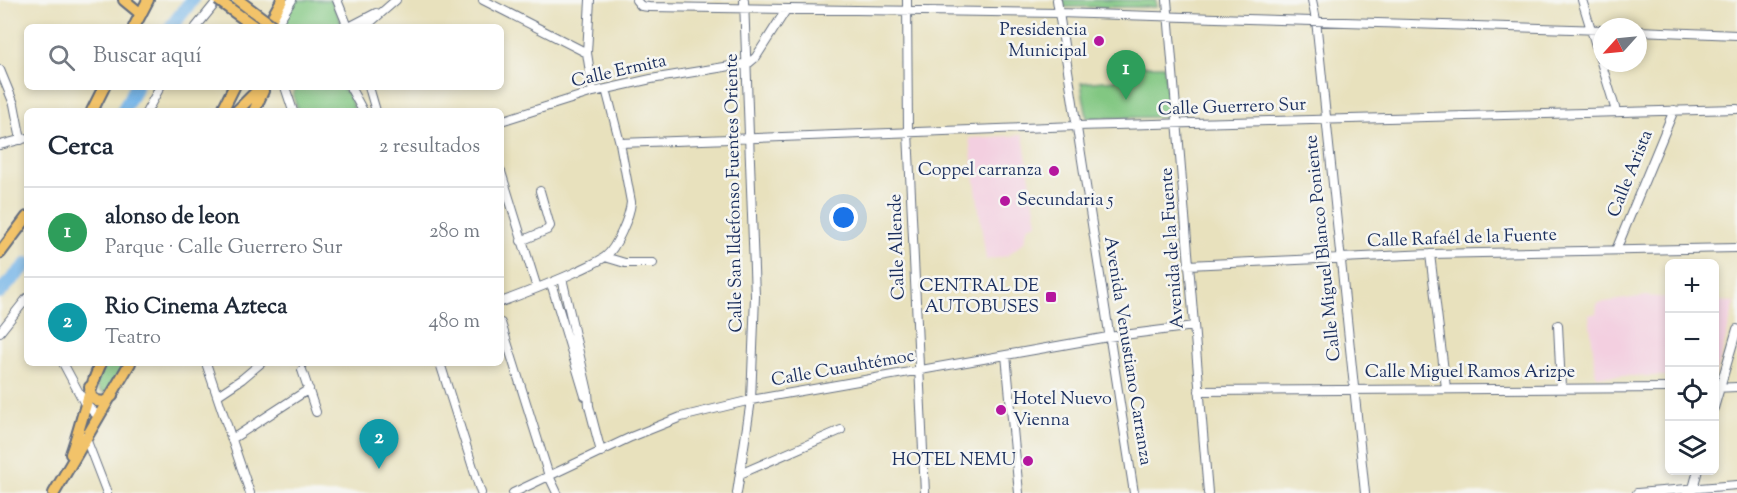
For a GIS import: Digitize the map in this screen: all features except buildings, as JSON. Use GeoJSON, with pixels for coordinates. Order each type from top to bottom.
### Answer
{"type":"FeatureCollection","features":[{"type":"Feature","properties":{"kind":"main road"},"geometry":{"type":"LineString","coordinates":[[124,0],[141,14]]}},
{"type":"Feature","properties":{"kind":"main road"},"geometry":{"type":"LineString","coordinates":[[136,24],[148,0]]}},
{"type":"Feature","properties":{"kind":"main road"},"geometry":{"type":"LineString","coordinates":[[218,0],[251,24]]}},
{"type":"Feature","properties":{"kind":"main road"},"geometry":{"type":"LineString","coordinates":[[269,24],[282,0]]}},
{"type":"Feature","properties":{"kind":"main road"},"geometry":{"type":"LineString","coordinates":[[247,2],[272,24]]}},
{"type":"Feature","properties":{"kind":"main road"},"geometry":{"type":"LineString","coordinates":[[94,108],[102,90]]}},
{"type":"Feature","properties":{"kind":"main road"},"geometry":{"type":"LineString","coordinates":[[224,108],[232,90]]}},
{"type":"Feature","properties":{"kind":"main road"},"geometry":{"type":"LineString","coordinates":[[236,108],[239,90]]}},
{"type":"Feature","properties":{"kind":"main road"},"geometry":{"type":"LineString","coordinates":[[239,108],[260,90]]}},
{"type":"Feature","properties":{"kind":"main road"},"geometry":{"type":"LineString","coordinates":[[255,108],[261,90]]}},
{"type":"Feature","properties":{"kind":"main road"},"geometry":{"type":"LineString","coordinates":[[0,253],[24,221]]}},
{"type":"Feature","properties":{"kind":"main road"},"geometry":{"type":"LineString","coordinates":[[66,470],[80,428],[90,386],[100,366]]}},
{"type":"Feature","properties":{"kind":"main road"},"geometry":{"type":"LineString","coordinates":[[54,493],[128,366]]}},
{"type":"Feature","properties":{"kind":"main road"},"geometry":{"type":"LineString","coordinates":[[90,386],[91,397],[97,401],[107,401],[112,396]]}},
{"type":"Feature","properties":{"kind":"street"},"geometry":{"type":"LineString","coordinates":[[198,24],[218,0]]}},
{"type":"Feature","properties":{"kind":"street"},"geometry":{"type":"LineString","coordinates":[[277,24],[292,0]]}},
{"type":"Feature","properties":{"kind":"street"},"geometry":{"type":"LineString","coordinates":[[336,0],[348,24]]}},
{"type":"Feature","properties":{"kind":"street"},"geometry":{"type":"LineString","coordinates":[[368,24],[396,0]]}},
{"type":"Feature","properties":{"kind":"street"},"geometry":{"type":"LineString","coordinates":[[483,0],[587,53]]}},
{"type":"Feature","properties":{"kind":"street"},"geometry":{"type":"LineString","coordinates":[[590,0],[587,53],[593,92]]}},
{"type":"Feature","properties":{"kind":"street"},"geometry":{"type":"LineString","coordinates":[[636,0],[640,6],[649,7],[1059,13],[1592,30]]}},
{"type":"Feature","properties":{"kind":"street","name":"Calle San Ildefonso Fuentes Oriente"},"geometry":{"type":"LineString","coordinates":[[737,493],[751,400],[755,261],[744,0]]}},
{"type":"Feature","properties":{"kind":"street","name":"Calle Allende"},"geometry":{"type":"LineString","coordinates":[[907,0],[908,132],[925,493]]}},
{"type":"Feature","properties":{"kind":"street","name":"Avenida Venustiano Carranza"},"geometry":{"type":"LineString","coordinates":[[1057,0],[1134,493]]}},
{"type":"Feature","properties":{"kind":"street","name":"Avenida de la Fuente"},"geometry":{"type":"LineString","coordinates":[[1167,0],[1208,493]]}},
{"type":"Feature","properties":{"kind":"street","name":"Calle Miguel Blanco Poniente"},"geometry":{"type":"LineString","coordinates":[[1312,0],[1316,20],[1365,493]]}},
{"type":"Feature","properties":{"kind":"street"},"geometry":{"type":"LineString","coordinates":[[1582,0],[1616,111]]}},
{"type":"Feature","properties":{"kind":"street"},"geometry":{"type":"LineString","coordinates":[[355,24],[383,10]]}},
{"type":"Feature","properties":{"kind":"street"},"geometry":{"type":"LineString","coordinates":[[746,64],[756,57],[786,10]]}},
{"type":"Feature","properties":{"kind":"street"},"geometry":{"type":"LineString","coordinates":[[1647,31],[1737,35]]}},
{"type":"Feature","properties":{"kind":"street","name":"Calle Ermita"},"geometry":{"type":"LineString","coordinates":[[504,120],[593,92],[651,78],[746,64]]}},
{"type":"Feature","properties":{"kind":"street"},"geometry":{"type":"LineString","coordinates":[[0,70],[3,85],[14,104],[24,139],[0,145]]}},
{"type":"Feature","properties":{"kind":"street"},"geometry":{"type":"LineString","coordinates":[[504,301],[551,283],[605,257],[617,241],[631,206],[620,143],[606,89]]}},
{"type":"Feature","properties":{"kind":"street"},"geometry":{"type":"LineString","coordinates":[[149,108],[158,90]]}},
{"type":"Feature","properties":{"kind":"street"},"geometry":{"type":"LineString","coordinates":[[286,90],[292,108]]}},
{"type":"Feature","properties":{"kind":"street"},"geometry":{"type":"LineString","coordinates":[[352,90],[361,108]]}},
{"type":"Feature","properties":{"kind":"street"},"geometry":{"type":"LineString","coordinates":[[358,90],[362,108]]}},
{"type":"Feature","properties":{"kind":"street"},"geometry":{"type":"LineString","coordinates":[[370,90],[375,108]]}},
{"type":"Feature","properties":{"kind":"street","name":"Calle Guerrero Sur"},"geometry":{"type":"LineString","coordinates":[[620,143],[1077,126],[1737,109]]}},
{"type":"Feature","properties":{"kind":"street","name":"Calle Arista"},"geometry":{"type":"LineString","coordinates":[[1616,250],[1674,110]]}},
{"type":"Feature","properties":{"kind":"street"},"geometry":{"type":"LineString","coordinates":[[504,182],[537,288]]}},
{"type":"Feature","properties":{"kind":"street"},"geometry":{"type":"LineString","coordinates":[[521,241],[548,229],[550,225],[540,191]]}},
{"type":"Feature","properties":{"kind":"street","name":"Calle Rafaél de la Fuente"},"geometry":{"type":"LineString","coordinates":[[1188,265],[1430,254],[1737,248]]}},
{"type":"Feature","properties":{"kind":"street"},"geometry":{"type":"LineString","coordinates":[[1430,254],[1446,388]]}},
{"type":"Feature","properties":{"kind":"street"},"geometry":{"type":"LineString","coordinates":[[605,257],[625,263],[652,263]]}},
{"type":"Feature","properties":{"kind":"street"},"geometry":{"type":"LineString","coordinates":[[562,278],[588,392],[589,406]]}},
{"type":"Feature","properties":{"kind":"street"},"geometry":{"type":"LineString","coordinates":[[551,283],[601,452]]}},
{"type":"Feature","properties":{"kind":"street"},"geometry":{"type":"LineString","coordinates":[[0,332],[24,306]]}},
{"type":"Feature","properties":{"kind":"street"},"geometry":{"type":"LineString","coordinates":[[1558,325],[1561,388]]}},
{"type":"Feature","properties":{"kind":"street","name":"Calle Cuauhtémoc"},"geometry":{"type":"LineString","coordinates":[[513,493],[664,422],[751,400],[1108,337],[1194,326]]}},
{"type":"Feature","properties":{"kind":"street"},"geometry":{"type":"LineString","coordinates":[[1719,381],[1737,329]]}},
{"type":"Feature","properties":{"kind":"street"},"geometry":{"type":"LineString","coordinates":[[504,333],[549,476],[557,493]]}},
{"type":"Feature","properties":{"kind":"street"},"geometry":{"type":"LineString","coordinates":[[1006,355],[1019,493]]}},
{"type":"Feature","properties":{"kind":"street"},"geometry":{"type":"LineString","coordinates":[[65,366],[85,404],[99,417]]}},
{"type":"Feature","properties":{"kind":"street"},"geometry":{"type":"LineString","coordinates":[[207,366],[250,493]]}},
{"type":"Feature","properties":{"kind":"street"},"geometry":{"type":"LineString","coordinates":[[218,395],[242,380],[258,366]]}},
{"type":"Feature","properties":{"kind":"street"},"geometry":{"type":"LineString","coordinates":[[441,366],[481,493]]}},
{"type":"Feature","properties":{"kind":"street"},"geometry":{"type":"LineString","coordinates":[[302,370],[316,412]]}},
{"type":"Feature","properties":{"kind":"street"},"geometry":{"type":"LineString","coordinates":[[1719,387],[1737,387]]}},
{"type":"Feature","properties":{"kind":"street","name":"Calle Miguel Ramos Arizpe"},"geometry":{"type":"LineString","coordinates":[[1199,391],[1665,388]]}},
{"type":"Feature","properties":{"kind":"street"},"geometry":{"type":"LineString","coordinates":[[232,439],[309,389]]}},
{"type":"Feature","properties":{"kind":"street"},"geometry":{"type":"LineString","coordinates":[[80,428],[107,493]]}},
{"type":"Feature","properties":{"kind":"street"},"geometry":{"type":"LineString","coordinates":[[740,474],[842,430]]}},
{"type":"Feature","properties":{"kind":"street"},"geometry":{"type":"LineString","coordinates":[[1692,490],[1697,475]]}},
{"type":"Feature","properties":{"kind":"street"},"geometry":{"type":"LineString","coordinates":[[1637,493],[1726,489],[1737,485]]}},
{"type":"Feature","properties":{"kind":"shaded area","name":"Secundaria 5"},"geometry":{"type":"Polygon","coordinates":[[[1023,135],[1037,223],[1028,226],[1024,242],[1007,256],[986,260],[969,138],[1023,135]]]}},
{"type":"Feature","properties":{"kind":"shaded area"},"geometry":{"type":"Polygon","coordinates":[[[1646,296],[1665,298],[1665,376],[1596,376],[1589,315],[1596,313],[1597,303],[1646,296]]]}},
{"type":"Feature","properties":{"kind":"shaded area"},"geometry":{"type":"Polygon","coordinates":[[[1719,301],[1735,302],[1719,364],[1719,301]]]}},
{"type":"Feature","properties":{"kind":"green space"},"geometry":{"type":"Polygon","coordinates":[[[296,0],[331,0],[341,22],[340,24],[281,24],[296,0]]]}},
{"type":"Feature","properties":{"kind":"green space"},"geometry":{"type":"Polygon","coordinates":[[[1063,0],[1156,0],[1156,7],[1064,7],[1063,0]]]}},
{"type":"Feature","properties":{"kind":"green space"},"geometry":{"type":"Polygon","coordinates":[[[1117,66],[1164,66],[1170,117],[1087,118],[1081,83],[1116,80],[1117,66]]]}},
{"type":"Feature","properties":{"kind":"green space"},"geometry":{"type":"Polygon","coordinates":[[[295,90],[344,90],[349,95],[354,108],[297,108],[293,95],[295,90]]]}},
{"type":"Feature","properties":{"kind":"green space"},"geometry":{"type":"Polygon","coordinates":[[[104,366],[123,366],[109,392],[102,392],[96,384],[104,366]]]}},
{"type":"Feature","properties":{"kind":"waterway"},"geometry":{"type":"LineString","coordinates":[[173,24],[192,0]]}},
{"type":"Feature","properties":{"kind":"waterway"},"geometry":{"type":"LineString","coordinates":[[125,108],[134,90]]}},
{"type":"Feature","properties":{"kind":"waterway"},"geometry":{"type":"LineString","coordinates":[[0,292],[24,267]]}},
{"type":"Feature","properties":{"kind":"place","name":"Presidencia Municipal"},"geometry":{"type":"Point","coordinates":[1099,41]}},
{"type":"Feature","properties":{"kind":"place","name":"alonso de leon"},"geometry":{"type":"Point","coordinates":[1126,100]}},
{"type":"Feature","properties":{"kind":"place","name":"Coppel carranza"},"geometry":{"type":"Point","coordinates":[1054,171]}},
{"type":"Feature","properties":{"kind":"place","name":"Secundaria 5"},"geometry":{"type":"Point","coordinates":[1005,201]}},
{"type":"Feature","properties":{"kind":"place","name":"CENTRAL DE AUTOBUSES"},"geometry":{"type":"Point","coordinates":[1051,297]}},
{"type":"Feature","properties":{"kind":"place","name":"Hotel Nuevo Vienna"},"geometry":{"type":"Point","coordinates":[1001,410]}},
{"type":"Feature","properties":{"kind":"place","name":"HOTEL NEMU"},"geometry":{"type":"Point","coordinates":[1028,461]}},
{"type":"Feature","properties":{"kind":"place","name":"Rio Cinema Azteca"},"geometry":{"type":"Point","coordinates":[379,469]}}]}
